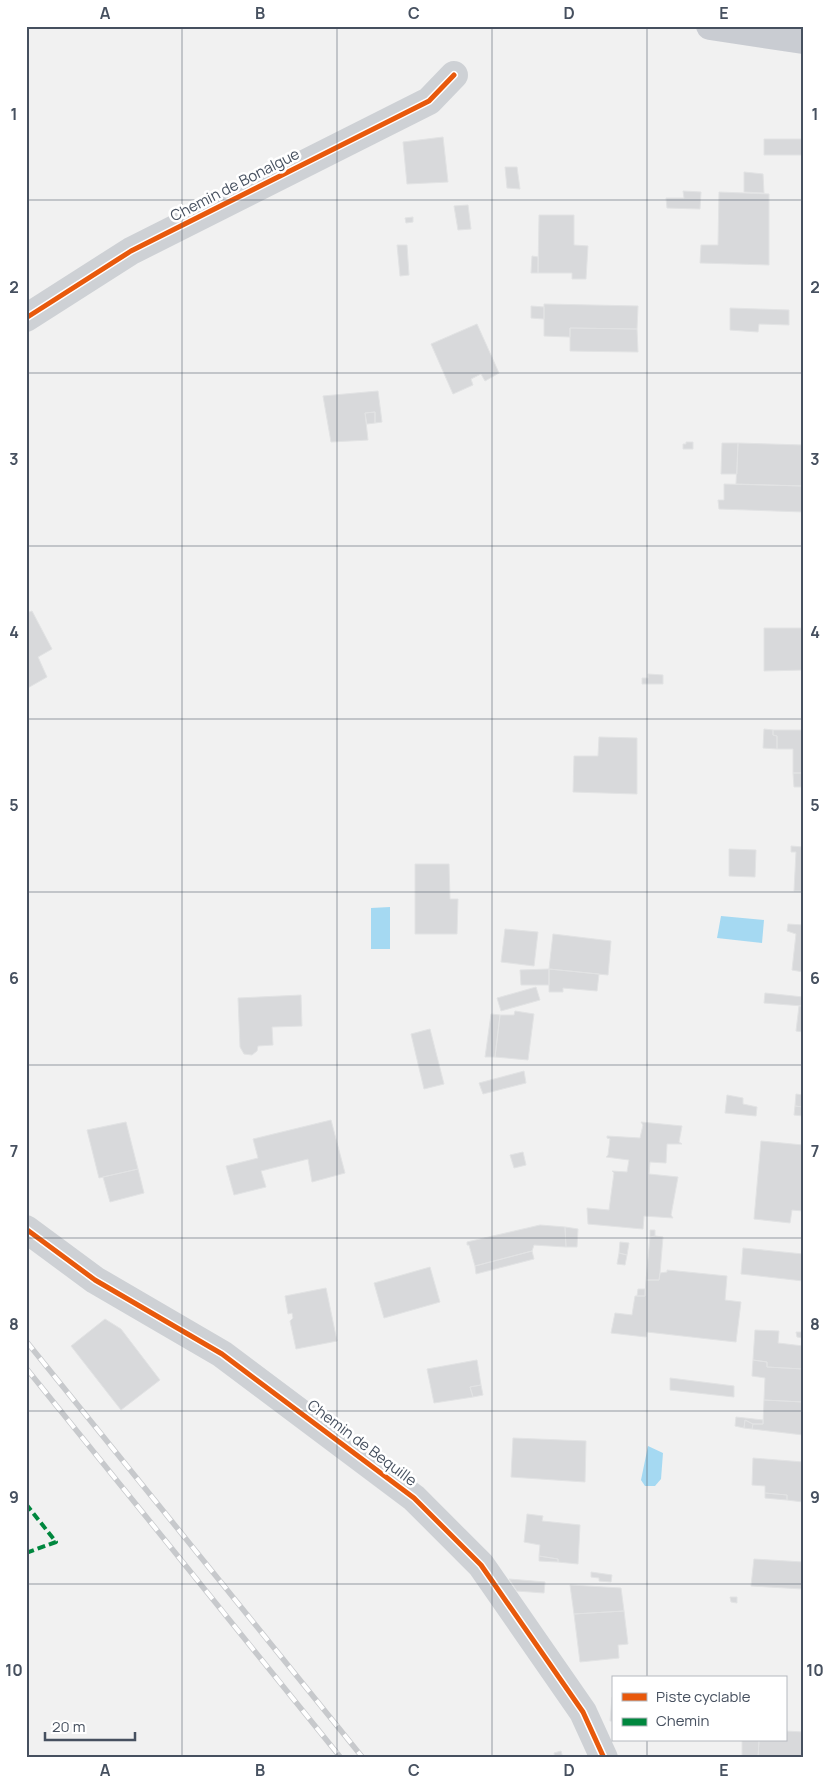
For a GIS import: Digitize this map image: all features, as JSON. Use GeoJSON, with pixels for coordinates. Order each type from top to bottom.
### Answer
{"type":"FeatureCollection","features":[{"type":"Feature","properties":{"kind":"main road"},"geometry":{"type":"LineString","coordinates":[[710,26],[803,40]]}},
{"type":"Feature","properties":{"kind":"street","name":"Chemin de Bonalgue"},"geometry":{"type":"LineString","coordinates":[[26,318],[131,251],[429,100],[454,75]]}},
{"type":"Feature","properties":{"kind":"street","name":"Chemin de Bequille"},"geometry":{"type":"LineString","coordinates":[[26,1229],[95,1280],[222,1354],[414,1498],[481,1565],[583,1712],[604,1758]]}},
{"type":"Feature","properties":{"kind":"water"},"geometry":{"type":"Polygon","coordinates":[[[390,907],[390,949],[371,949],[371,908],[390,907]]]}},
{"type":"Feature","properties":{"kind":"water"},"geometry":{"type":"Polygon","coordinates":[[[721,916],[764,920],[762,943],[717,938],[721,916]]]}},
{"type":"Feature","properties":{"kind":"water"},"geometry":{"type":"Polygon","coordinates":[[[648,1446],[663,1453],[661,1479],[655,1486],[645,1486],[641,1480],[648,1446]]]}},
{"type":"Feature","properties":{"kind":"building"},"geometry":{"type":"Polygon","coordinates":[[[443,137],[448,182],[407,184],[403,142],[443,137]]]}},
{"type":"Feature","properties":{"kind":"building"},"geometry":{"type":"Polygon","coordinates":[[[764,139],[803,139],[803,155],[764,155],[764,139]]]}},
{"type":"Feature","properties":{"kind":"building"},"geometry":{"type":"Polygon","coordinates":[[[505,167],[517,167],[520,189],[507,188],[505,167]]]}},
{"type":"Feature","properties":{"kind":"building"},"geometry":{"type":"Polygon","coordinates":[[[744,172],[763,174],[764,193],[744,192],[744,172]]]}},
{"type":"Feature","properties":{"kind":"building"},"geometry":{"type":"Polygon","coordinates":[[[683,191],[701,192],[700,209],[667,208],[666,198],[684,198],[683,191]]]}},
{"type":"Feature","properties":{"kind":"building"},"geometry":{"type":"Polygon","coordinates":[[[719,192],[769,194],[769,265],[700,263],[701,245],[718,245],[719,192]]]}},
{"type":"Feature","properties":{"kind":"building"},"geometry":{"type":"Polygon","coordinates":[[[468,205],[471,229],[458,230],[454,206],[468,205]]]}},
{"type":"Feature","properties":{"kind":"building"},"geometry":{"type":"Polygon","coordinates":[[[539,215],[574,215],[574,245],[588,246],[586,279],[572,279],[572,273],[538,273],[539,215]]]}},
{"type":"Feature","properties":{"kind":"building"},"geometry":{"type":"Polygon","coordinates":[[[413,217],[413,222],[406,223],[405,218],[413,217]]]}},
{"type":"Feature","properties":{"kind":"building"},"geometry":{"type":"Polygon","coordinates":[[[397,245],[407,245],[409,275],[400,276],[397,245]]]}},
{"type":"Feature","properties":{"kind":"building"},"geometry":{"type":"Polygon","coordinates":[[[532,256],[538,257],[538,273],[531,273],[532,256]]]}},
{"type":"Feature","properties":{"kind":"building"},"geometry":{"type":"Polygon","coordinates":[[[544,304],[638,306],[637,329],[570,328],[570,337],[544,336],[544,304]]]}},
{"type":"Feature","properties":{"kind":"building"},"geometry":{"type":"Polygon","coordinates":[[[531,306],[544,307],[544,319],[531,318],[531,306]]]}},
{"type":"Feature","properties":{"kind":"building"},"geometry":{"type":"Polygon","coordinates":[[[730,308],[789,310],[789,325],[759,324],[758,332],[730,330],[730,308]]]}},
{"type":"Feature","properties":{"kind":"building"},"geometry":{"type":"Polygon","coordinates":[[[477,324],[499,373],[485,381],[481,374],[471,379],[473,385],[453,394],[431,344],[477,324]]]}},
{"type":"Feature","properties":{"kind":"building"},"geometry":{"type":"Polygon","coordinates":[[[570,328],[637,329],[638,352],[570,351],[570,328]]]}},
{"type":"Feature","properties":{"kind":"building"},"geometry":{"type":"Polygon","coordinates":[[[378,391],[382,422],[375,423],[375,412],[365,413],[368,440],[331,442],[323,396],[378,391]]]}},
{"type":"Feature","properties":{"kind":"building"},"geometry":{"type":"Polygon","coordinates":[[[375,412],[375,423],[367,424],[365,413],[375,412]]]}},
{"type":"Feature","properties":{"kind":"building"},"geometry":{"type":"Polygon","coordinates":[[[686,442],[693,442],[693,449],[683,449],[683,444],[686,444],[686,442]]]}},
{"type":"Feature","properties":{"kind":"building"},"geometry":{"type":"Polygon","coordinates":[[[722,443],[738,443],[737,474],[721,474],[722,443]]]}},
{"type":"Feature","properties":{"kind":"building"},"geometry":{"type":"Polygon","coordinates":[[[738,443],[803,445],[803,486],[736,484],[738,443]]]}},
{"type":"Feature","properties":{"kind":"building"},"geometry":{"type":"Polygon","coordinates":[[[724,484],[803,486],[803,512],[719,509],[718,500],[724,500],[724,484]]]}},
{"type":"Feature","properties":{"kind":"building"},"geometry":{"type":"Polygon","coordinates":[[[32,611],[52,649],[38,657],[47,677],[26,689],[26,613],[32,611]]]}},
{"type":"Feature","properties":{"kind":"building"},"geometry":{"type":"Polygon","coordinates":[[[764,628],[803,628],[803,670],[764,671],[764,628]]]}},
{"type":"Feature","properties":{"kind":"building"},"geometry":{"type":"Polygon","coordinates":[[[648,674],[663,675],[663,684],[642,684],[642,678],[648,678],[648,674]]]}},
{"type":"Feature","properties":{"kind":"building"},"geometry":{"type":"Polygon","coordinates":[[[764,729],[773,730],[773,735],[777,736],[777,749],[763,748],[764,729]]]}},
{"type":"Feature","properties":{"kind":"building"},"geometry":{"type":"Polygon","coordinates":[[[773,730],[803,730],[803,773],[793,773],[793,749],[777,749],[777,736],[773,735],[773,730]]]}},
{"type":"Feature","properties":{"kind":"building"},"geometry":{"type":"Polygon","coordinates":[[[599,737],[637,738],[637,794],[573,792],[574,756],[598,756],[599,737]]]}},
{"type":"Feature","properties":{"kind":"building"},"geometry":{"type":"Polygon","coordinates":[[[793,773],[803,773],[803,787],[794,787],[793,773]]]}},
{"type":"Feature","properties":{"kind":"building"},"geometry":{"type":"Polygon","coordinates":[[[791,846],[803,847],[803,891],[794,891],[796,852],[791,852],[791,846]]]}},
{"type":"Feature","properties":{"kind":"building"},"geometry":{"type":"Polygon","coordinates":[[[729,849],[756,850],[755,877],[729,876],[729,849]]]}},
{"type":"Feature","properties":{"kind":"building"},"geometry":{"type":"Polygon","coordinates":[[[415,864],[449,864],[450,899],[458,899],[457,934],[415,934],[415,864]]]}},
{"type":"Feature","properties":{"kind":"building"},"geometry":{"type":"Polygon","coordinates":[[[788,924],[803,925],[803,972],[792,970],[796,934],[787,931],[788,924]]]}},
{"type":"Feature","properties":{"kind":"building"},"geometry":{"type":"Polygon","coordinates":[[[505,929],[538,932],[534,966],[501,962],[505,929]]]}},
{"type":"Feature","properties":{"kind":"building"},"geometry":{"type":"Polygon","coordinates":[[[553,934],[611,941],[608,975],[549,969],[553,934]]]}},
{"type":"Feature","properties":{"kind":"building"},"geometry":{"type":"Polygon","coordinates":[[[549,969],[599,974],[597,991],[563,988],[563,992],[549,992],[549,969]]]}},
{"type":"Feature","properties":{"kind":"building"},"geometry":{"type":"Polygon","coordinates":[[[549,969],[549,985],[521,985],[520,970],[549,969]]]}},
{"type":"Feature","properties":{"kind":"building"},"geometry":{"type":"Polygon","coordinates":[[[536,987],[540,1000],[501,1011],[497,998],[536,987]]]}},
{"type":"Feature","properties":{"kind":"building"},"geometry":{"type":"Polygon","coordinates":[[[765,993],[803,997],[803,1006],[764,1003],[765,993]]]}},
{"type":"Feature","properties":{"kind":"building"},"geometry":{"type":"Polygon","coordinates":[[[301,995],[302,1026],[272,1027],[273,1045],[258,1046],[257,1051],[252,1055],[244,1054],[240,1047],[238,998],[301,995]]]}},
{"type":"Feature","properties":{"kind":"building"},"geometry":{"type":"Polygon","coordinates":[[[799,1006],[803,1006],[803,1032],[796,1031],[799,1006]]]}},
{"type":"Feature","properties":{"kind":"building"},"geometry":{"type":"Polygon","coordinates":[[[515,1011],[534,1014],[528,1060],[495,1057],[500,1015],[514,1015],[515,1011]]]}},
{"type":"Feature","properties":{"kind":"building"},"geometry":{"type":"Polygon","coordinates":[[[491,1014],[500,1015],[495,1057],[485,1057],[491,1014]]]}},
{"type":"Feature","properties":{"kind":"building"},"geometry":{"type":"Polygon","coordinates":[[[430,1029],[444,1084],[424,1089],[411,1034],[430,1029]]]}},
{"type":"Feature","properties":{"kind":"building"},"geometry":{"type":"Polygon","coordinates":[[[524,1071],[526,1083],[483,1094],[479,1083],[524,1071]]]}},
{"type":"Feature","properties":{"kind":"building"},"geometry":{"type":"Polygon","coordinates":[[[796,1094],[803,1095],[803,1107],[795,1106],[796,1094]]]}},
{"type":"Feature","properties":{"kind":"building"},"geometry":{"type":"Polygon","coordinates":[[[727,1095],[743,1098],[743,1104],[757,1107],[756,1116],[725,1113],[727,1095]]]}},
{"type":"Feature","properties":{"kind":"building"},"geometry":{"type":"Polygon","coordinates":[[[795,1106],[803,1107],[803,1116],[794,1115],[795,1106]]]}},
{"type":"Feature","properties":{"kind":"building"},"geometry":{"type":"Polygon","coordinates":[[[331,1120],[345,1173],[312,1182],[308,1159],[261,1171],[266,1187],[234,1195],[226,1166],[258,1158],[253,1139],[331,1120]]]}},
{"type":"Feature","properties":{"kind":"building"},"geometry":{"type":"Polygon","coordinates":[[[126,1122],[138,1169],[99,1178],[87,1130],[126,1122]]]}},
{"type":"Feature","properties":{"kind":"building"},"geometry":{"type":"Polygon","coordinates":[[[641,1122],[682,1126],[679,1142],[682,1144],[667,1144],[666,1163],[650,1162],[649,1174],[678,1177],[671,1215],[673,1218],[644,1216],[643,1229],[588,1224],[587,1208],[609,1210],[614,1173],[612,1171],[627,1172],[629,1160],[606,1157],[608,1155],[610,1139],[607,1136],[640,1138],[643,1125],[641,1122]]]}},
{"type":"Feature","properties":{"kind":"building"},"geometry":{"type":"Polygon","coordinates":[[[761,1141],[803,1145],[803,1211],[792,1210],[790,1223],[754,1219],[761,1141]]]}},
{"type":"Feature","properties":{"kind":"building"},"geometry":{"type":"Polygon","coordinates":[[[523,1152],[526,1165],[514,1168],[510,1155],[523,1152]]]}},
{"type":"Feature","properties":{"kind":"building"},"geometry":{"type":"Polygon","coordinates":[[[138,1169],[144,1193],[110,1202],[103,1177],[138,1169]]]}},
{"type":"Feature","properties":{"kind":"building"},"geometry":{"type":"Polygon","coordinates":[[[540,1225],[565,1227],[566,1247],[534,1245],[532,1251],[475,1266],[467,1242],[540,1225]]]}},
{"type":"Feature","properties":{"kind":"building"},"geometry":{"type":"Polygon","coordinates":[[[565,1227],[578,1229],[577,1247],[566,1247],[565,1227]]]}},
{"type":"Feature","properties":{"kind":"building"},"geometry":{"type":"Polygon","coordinates":[[[650,1230],[655,1230],[655,1236],[650,1237],[650,1230]]]}},
{"type":"Feature","properties":{"kind":"building"},"geometry":{"type":"Polygon","coordinates":[[[650,1237],[663,1237],[659,1280],[646,1280],[650,1237]]]}},
{"type":"Feature","properties":{"kind":"building"},"geometry":{"type":"Polygon","coordinates":[[[620,1242],[629,1243],[627,1255],[619,1253],[620,1242]]]}},
{"type":"Feature","properties":{"kind":"building"},"geometry":{"type":"Polygon","coordinates":[[[743,1248],[803,1254],[803,1281],[741,1274],[743,1248]]]}},
{"type":"Feature","properties":{"kind":"building"},"geometry":{"type":"Polygon","coordinates":[[[532,1251],[534,1259],[476,1274],[475,1266],[532,1251]]]}},
{"type":"Feature","properties":{"kind":"building"},"geometry":{"type":"Polygon","coordinates":[[[619,1253],[627,1255],[625,1265],[617,1264],[619,1253]]]}},
{"type":"Feature","properties":{"kind":"building"},"geometry":{"type":"Polygon","coordinates":[[[430,1267],[440,1302],[384,1318],[374,1283],[430,1267]]]}},
{"type":"Feature","properties":{"kind":"building"},"geometry":{"type":"Polygon","coordinates":[[[667,1270],[727,1276],[725,1300],[741,1302],[736,1342],[647,1332],[646,1337],[611,1333],[615,1313],[632,1315],[635,1296],[645,1296],[646,1280],[659,1280],[660,1273],[667,1272],[667,1270]]]}},
{"type":"Feature","properties":{"kind":"building"},"geometry":{"type":"Polygon","coordinates":[[[326,1288],[337,1341],[296,1349],[290,1321],[293,1318],[292,1313],[288,1314],[285,1296],[326,1288]]]}},
{"type":"Feature","properties":{"kind":"building"},"geometry":{"type":"Polygon","coordinates":[[[638,1289],[645,1289],[645,1296],[637,1296],[638,1289]]]}},
{"type":"Feature","properties":{"kind":"building"},"geometry":{"type":"Polygon","coordinates":[[[105,1319],[121,1329],[160,1380],[121,1410],[71,1346],[105,1319]]]}},
{"type":"Feature","properties":{"kind":"building"},"geometry":{"type":"Polygon","coordinates":[[[755,1330],[779,1331],[778,1343],[803,1346],[803,1369],[767,1367],[767,1362],[753,1360],[755,1330]]]}},
{"type":"Feature","properties":{"kind":"building"},"geometry":{"type":"Polygon","coordinates":[[[796,1332],[803,1332],[803,1338],[797,1337],[796,1332]]]}},
{"type":"Feature","properties":{"kind":"building"},"geometry":{"type":"Polygon","coordinates":[[[477,1360],[481,1385],[470,1387],[473,1397],[434,1403],[427,1369],[477,1360]]]}},
{"type":"Feature","properties":{"kind":"building"},"geometry":{"type":"Polygon","coordinates":[[[753,1360],[767,1362],[767,1367],[803,1369],[803,1402],[764,1400],[765,1378],[752,1376],[753,1360]]]}},
{"type":"Feature","properties":{"kind":"building"},"geometry":{"type":"Polygon","coordinates":[[[670,1378],[734,1386],[734,1397],[670,1390],[670,1378]]]}},
{"type":"Feature","properties":{"kind":"building"},"geometry":{"type":"Polygon","coordinates":[[[481,1385],[483,1395],[473,1397],[470,1387],[481,1385]]]}},
{"type":"Feature","properties":{"kind":"building"},"geometry":{"type":"Polygon","coordinates":[[[764,1400],[803,1402],[803,1435],[752,1429],[753,1424],[763,1424],[764,1400]]]}},
{"type":"Feature","properties":{"kind":"building"},"geometry":{"type":"Polygon","coordinates":[[[736,1417],[763,1420],[763,1424],[753,1424],[745,1420],[744,1428],[735,1426],[736,1417]]]}},
{"type":"Feature","properties":{"kind":"building"},"geometry":{"type":"Polygon","coordinates":[[[745,1420],[753,1424],[752,1429],[744,1428],[745,1420]]]}},
{"type":"Feature","properties":{"kind":"building"},"geometry":{"type":"Polygon","coordinates":[[[513,1438],[586,1441],[585,1482],[511,1477],[513,1438]]]}},
{"type":"Feature","properties":{"kind":"building"},"geometry":{"type":"Polygon","coordinates":[[[753,1458],[803,1462],[803,1502],[787,1500],[787,1495],[765,1493],[765,1486],[752,1485],[753,1458]]]}},
{"type":"Feature","properties":{"kind":"building"},"geometry":{"type":"Polygon","coordinates":[[[765,1493],[787,1495],[787,1500],[765,1498],[765,1493]]]}},
{"type":"Feature","properties":{"kind":"building"},"geometry":{"type":"Polygon","coordinates":[[[527,1514],[543,1516],[542,1521],[580,1525],[578,1564],[558,1562],[558,1559],[539,1556],[540,1545],[524,1542],[527,1514]]]}},
{"type":"Feature","properties":{"kind":"building"},"geometry":{"type":"Polygon","coordinates":[[[539,1556],[558,1559],[558,1562],[539,1561],[539,1556]]]}},
{"type":"Feature","properties":{"kind":"building"},"geometry":{"type":"Polygon","coordinates":[[[754,1559],[803,1562],[803,1589],[751,1586],[754,1559]]]}},
{"type":"Feature","properties":{"kind":"building"},"geometry":{"type":"Polygon","coordinates":[[[591,1572],[612,1575],[611,1582],[599,1581],[599,1578],[591,1577],[591,1572]]]}},
{"type":"Feature","properties":{"kind":"building"},"geometry":{"type":"Polygon","coordinates":[[[509,1579],[545,1582],[544,1593],[517,1591],[509,1579]]]}},
{"type":"Feature","properties":{"kind":"building"},"geometry":{"type":"Polygon","coordinates":[[[570,1585],[621,1588],[624,1611],[574,1614],[570,1585]]]}},
{"type":"Feature","properties":{"kind":"building"},"geometry":{"type":"Polygon","coordinates":[[[730,1597],[737,1597],[737,1603],[731,1602],[730,1597]]]}},
{"type":"Feature","properties":{"kind":"building"},"geometry":{"type":"Polygon","coordinates":[[[624,1611],[628,1644],[618,1645],[619,1658],[580,1662],[574,1614],[624,1611]]]}},
{"type":"Feature","properties":{"kind":"building"},"geometry":{"type":"Polygon","coordinates":[[[612,1697],[612,1721],[610,1721],[612,1697]]]}},
{"type":"Feature","properties":{"kind":"building"},"geometry":{"type":"Polygon","coordinates":[[[786,1731],[803,1732],[803,1758],[758,1758],[759,1742],[786,1742],[786,1731]]]}},
{"type":"Feature","properties":{"kind":"building"},"geometry":{"type":"Polygon","coordinates":[[[742,1742],[759,1742],[758,1758],[742,1758],[742,1742]]]}},
{"type":"Feature","properties":{"kind":"building"},"geometry":{"type":"Polygon","coordinates":[[[561,1751],[563,1758],[555,1758],[554,1753],[561,1751]]]}},
{"type":"Feature","properties":{"kind":"railway"},"geometry":{"type":"LineString","coordinates":[[26,1341],[363,1758]]}},
{"type":"Feature","properties":{"kind":"railway"},"geometry":{"type":"LineString","coordinates":[[26,1368],[341,1758]]}},
{"type":"Feature","properties":{"kind":"marked path"},"geometry":{"type":"LineString","coordinates":[[26,1504],[56,1542],[26,1553]]}},
{"type":"Feature","properties":{"kind":"cycle path"},"geometry":{"type":"LineString","coordinates":[[26,318],[131,251],[429,101],[454,75]]}},
{"type":"Feature","properties":{"kind":"cycle path"},"geometry":{"type":"LineString","coordinates":[[26,1229],[95,1280],[222,1354],[414,1498],[481,1565],[583,1712],[604,1758]]}}]}
